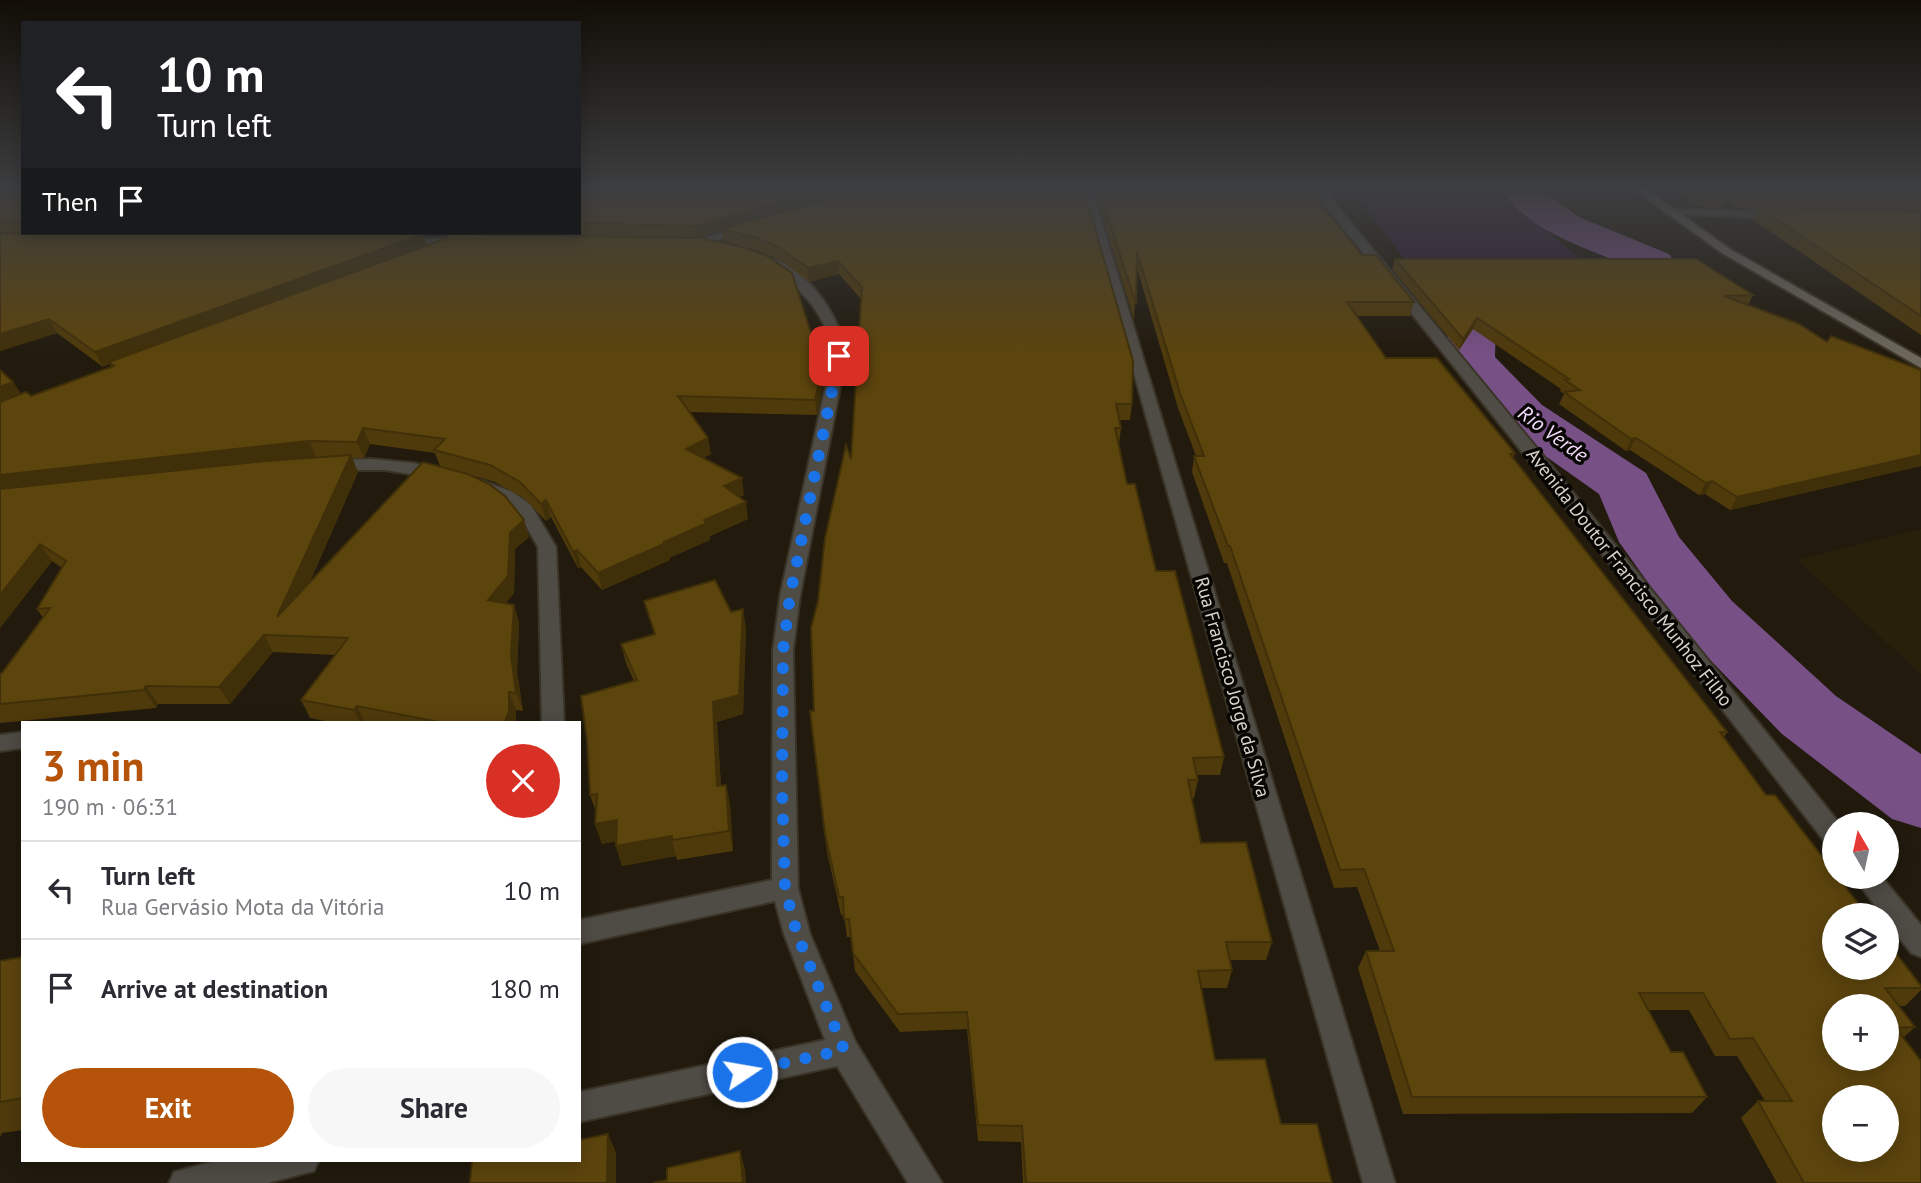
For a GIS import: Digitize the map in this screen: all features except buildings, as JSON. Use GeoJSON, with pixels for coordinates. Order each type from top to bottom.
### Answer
{"type":"FeatureCollection","features":[{"type":"Feature","properties":{"kind":"main road"},"geometry":{"type":"LineString","coordinates":[[1719,245],[1917,359]]}},
{"type":"Feature","properties":{"kind":"street"},"geometry":{"type":"LineString","coordinates":[[422,256],[454,245]]}},
{"type":"Feature","properties":{"kind":"street"},"geometry":{"type":"LineString","coordinates":[[700,245],[736,250]]}},
{"type":"Feature","properties":{"kind":"street","name":"Rua Francisco Jorge da Silva"},"geometry":{"type":"LineString","coordinates":[[1103,245],[1379,1183]]}},
{"type":"Feature","properties":{"kind":"street","name":"Avenida Doutor Francisco Munhoz Filho"},"geometry":{"type":"LineString","coordinates":[[1363,245],[1548,473],[1822,820]]}},
{"type":"Feature","properties":{"kind":"street"},"geometry":{"type":"LineString","coordinates":[[760,257],[773,262],[806,286],[824,308],[839,337],[833,387],[790,596],[783,651],[785,888],[797,934],[844,1050],[926,1183]]}},
{"type":"Feature","properties":{"kind":"street"},"geometry":{"type":"LineString","coordinates":[[316,466],[368,463],[421,468],[507,496],[525,509],[547,547],[554,721]]}},
{"type":"Feature","properties":{"kind":"street"},"geometry":{"type":"LineString","coordinates":[[0,743],[21,740]]}},
{"type":"Feature","properties":{"kind":"street"},"geometry":{"type":"LineString","coordinates":[[581,932],[785,888]]}},
{"type":"Feature","properties":{"kind":"street"},"geometry":{"type":"LineString","coordinates":[[1877,889],[1921,945]]}},
{"type":"Feature","properties":{"kind":"street"},"geometry":{"type":"LineString","coordinates":[[581,1107],[844,1050]]}},
{"type":"Feature","properties":{"kind":"street"},"geometry":{"type":"LineString","coordinates":[[185,1183],[293,1162]]}},
{"type":"Feature","properties":{"kind":"shaded area"},"geometry":{"type":"Polygon","coordinates":[[[1394,245],[1563,245],[1588,265],[1405,260],[1394,245]]]}},
{"type":"Feature","properties":{"kind":"shaded area"},"geometry":{"type":"Polygon","coordinates":[[[1921,529],[1921,674],[1797,560],[1921,529]]]}},
{"type":"Feature","properties":{"kind":"waterway","name":"Rio Verde"},"geometry":{"type":"LineString","coordinates":[[1610,245],[1654,263],[1659,282],[1515,290],[1474,313],[1471,360],[1523,416],[1625,485],[1650,542],[1708,617],[1809,715],[1921,796]]}},
{"type":"Feature","properties":{"kind":"route"},"geometry":{"type":"LineString","coordinates":[[742,1072],[844,1050],[797,934],[785,888],[782,787],[783,651],[790,596],[839,356]]}}]}
